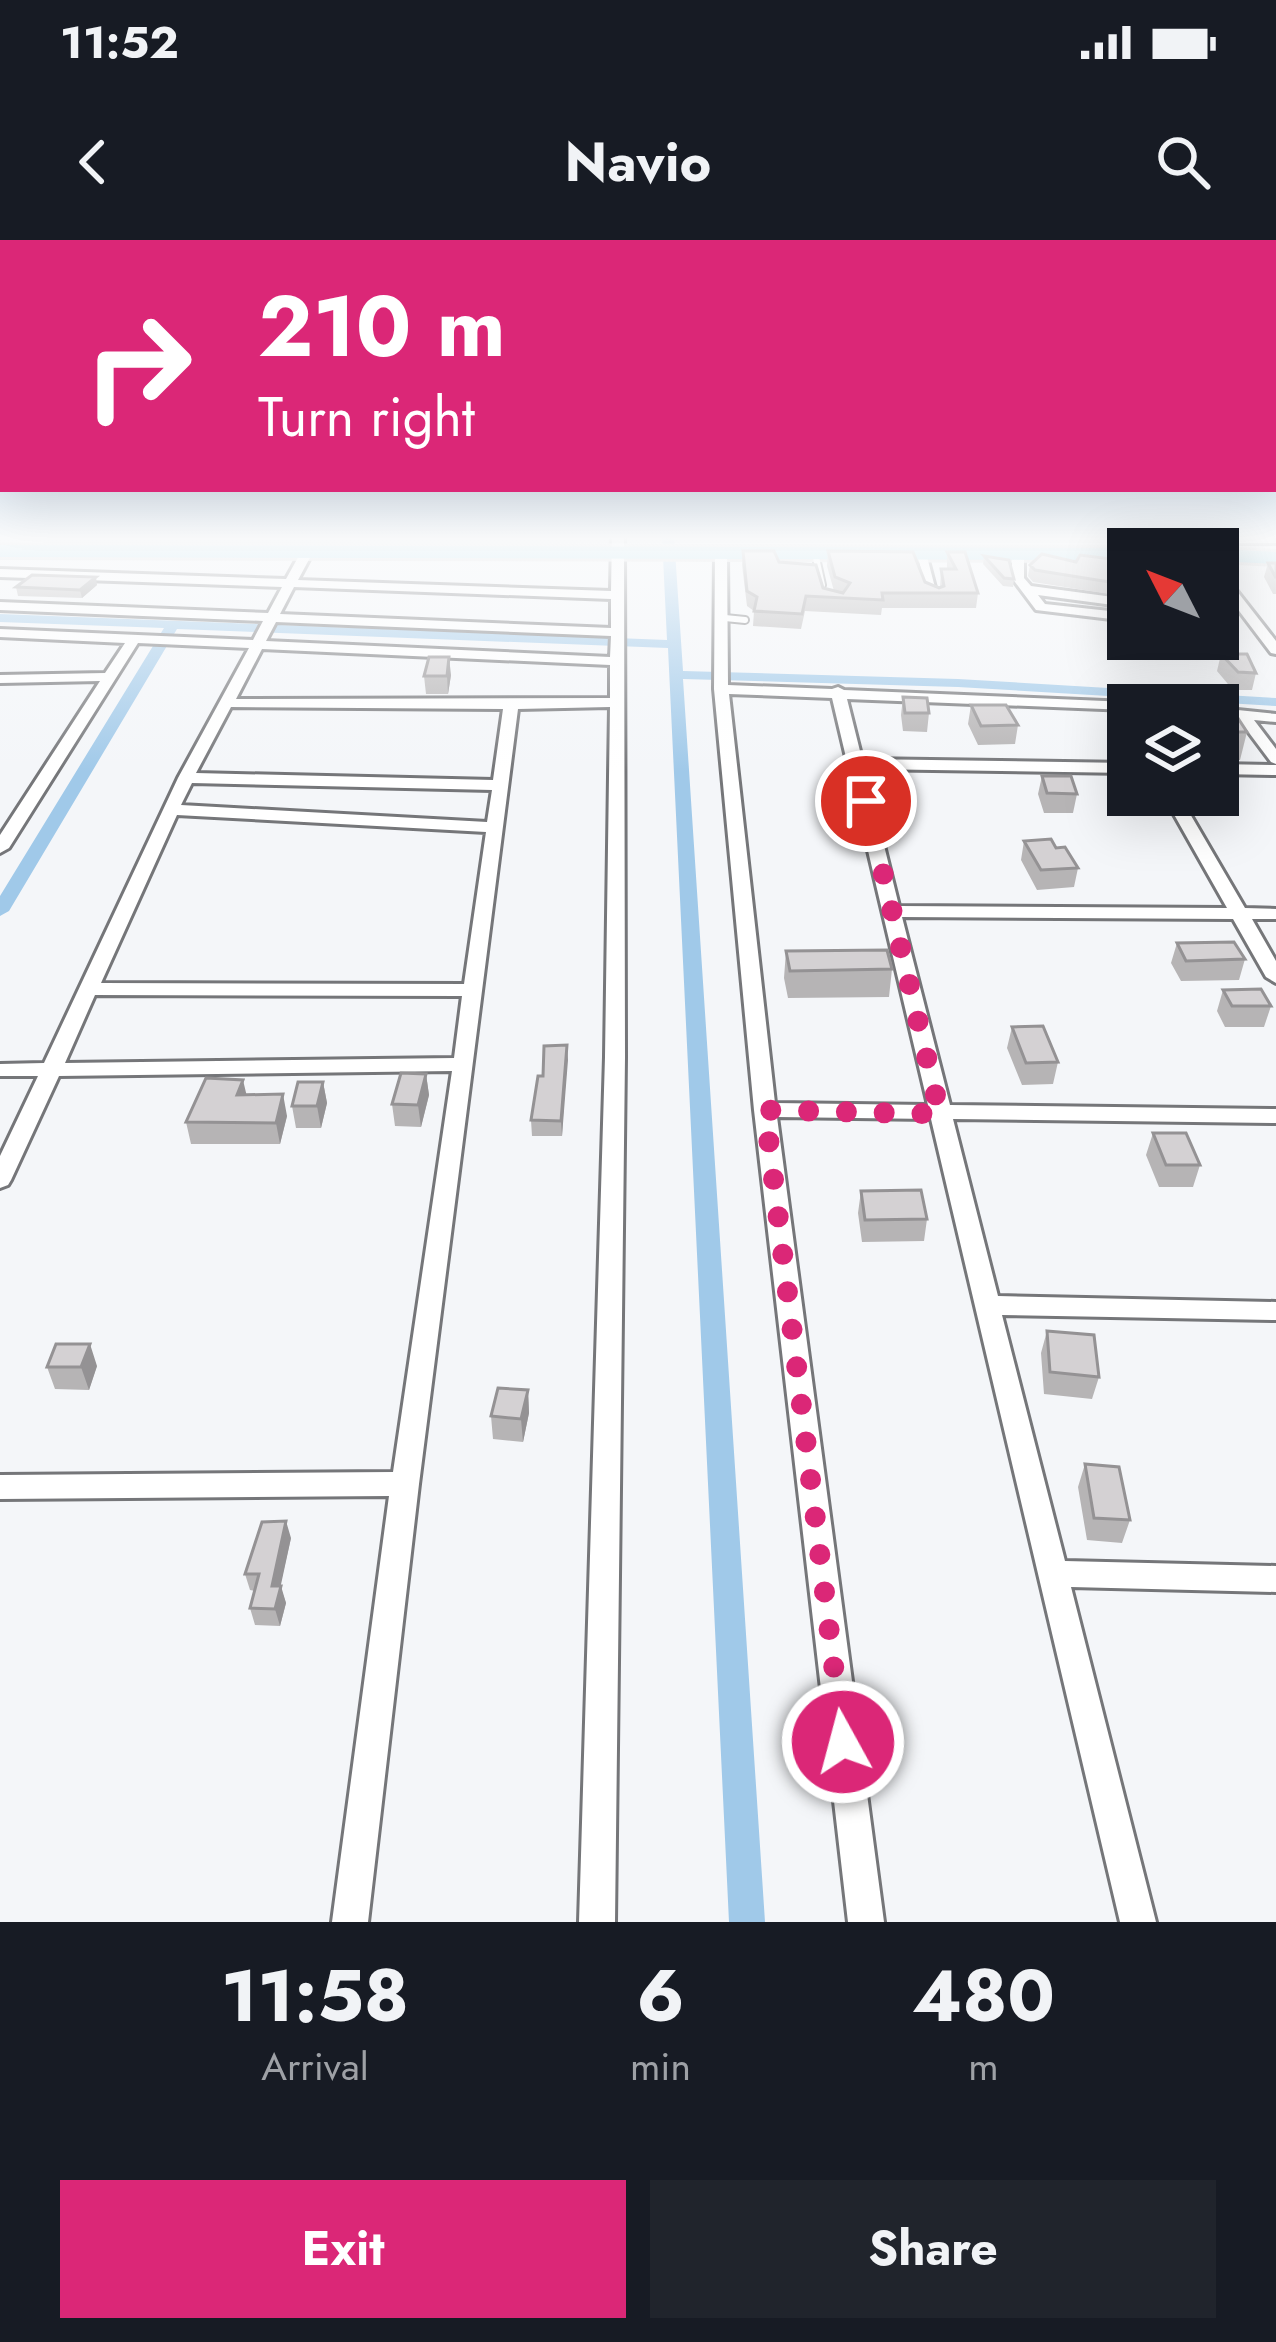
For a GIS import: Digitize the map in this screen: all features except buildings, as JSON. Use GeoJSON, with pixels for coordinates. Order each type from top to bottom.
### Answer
{"type":"FeatureCollection","features":[{"type":"Feature","properties":{"kind":"street"},"geometry":{"type":"LineString","coordinates":[[163,614],[616,632]]}},
{"type":"Feature","properties":{"kind":"street"},"geometry":{"type":"LineString","coordinates":[[0,1180],[186,778],[272,614]]}},
{"type":"Feature","properties":{"kind":"street"},"geometry":{"type":"LineString","coordinates":[[597,1922],[616,614]]}},
{"type":"Feature","properties":{"kind":"street"},"geometry":{"type":"LineString","coordinates":[[725,614],[722,678],[765,1110],[866,1922]]}},
{"type":"Feature","properties":{"kind":"street"},"geometry":{"type":"LineString","coordinates":[[1249,614],[1276,650]]}},
{"type":"Feature","properties":{"kind":"street"},"geometry":{"type":"LineString","coordinates":[[0,633],[616,661]]}},
{"type":"Feature","properties":{"kind":"street"},"geometry":{"type":"LineString","coordinates":[[0,848],[134,639]]}},
{"type":"Feature","properties":{"kind":"street"},"geometry":{"type":"LineString","coordinates":[[0,679],[108,677]]}},
{"type":"Feature","properties":{"kind":"street"},"geometry":{"type":"LineString","coordinates":[[722,678],[838,691],[1107,705]]}},
{"type":"Feature","properties":{"kind":"street"},"geometry":{"type":"LineString","coordinates":[[838,691],[1138,1922]]}},
{"type":"Feature","properties":{"kind":"street"},"geometry":{"type":"LineString","coordinates":[[224,703],[616,702]]}},
{"type":"Feature","properties":{"kind":"street"},"geometry":{"type":"LineString","coordinates":[[350,1922],[511,704]]}},
{"type":"Feature","properties":{"kind":"street"},"geometry":{"type":"LineString","coordinates":[[1239,714],[1276,718]]}},
{"type":"Feature","properties":{"kind":"street"},"geometry":{"type":"LineString","coordinates":[[1242,714],[1276,759]]}},
{"type":"Feature","properties":{"kind":"street"},"geometry":{"type":"LineString","coordinates":[[858,764],[1107,768]]}},
{"type":"Feature","properties":{"kind":"street"},"geometry":{"type":"LineString","coordinates":[[1239,769],[1276,770]]}},
{"type":"Feature","properties":{"kind":"street"},"geometry":{"type":"LineString","coordinates":[[186,778],[501,785]]}},
{"type":"Feature","properties":{"kind":"street"},"geometry":{"type":"LineString","coordinates":[[175,810],[495,827]]}},
{"type":"Feature","properties":{"kind":"street"},"geometry":{"type":"LineString","coordinates":[[1183,816],[1276,977]]}},
{"type":"Feature","properties":{"kind":"street"},"geometry":{"type":"LineString","coordinates":[[891,911],[1276,914]]}},
{"type":"Feature","properties":{"kind":"street"},"geometry":{"type":"LineString","coordinates":[[90,989],[473,990]]}},
{"type":"Feature","properties":{"kind":"street"},"geometry":{"type":"LineString","coordinates":[[0,1070],[463,1064]]}},
{"type":"Feature","properties":{"kind":"street"},"geometry":{"type":"LineString","coordinates":[[765,1110],[1276,1117]]}},
{"type":"Feature","properties":{"kind":"street"},"geometry":{"type":"LineString","coordinates":[[988,1306],[1276,1311]]}},
{"type":"Feature","properties":{"kind":"street"},"geometry":{"type":"LineString","coordinates":[[0,1487],[405,1484]]}},
{"type":"Feature","properties":{"kind":"street"},"geometry":{"type":"LineString","coordinates":[[1053,1574],[1276,1579]]}},
{"type":"Feature","properties":{"kind":"lane"},"geometry":{"type":"LineString","coordinates":[[725,618],[745,620]]}},
{"type":"Feature","properties":{"kind":"waterway"},"geometry":{"type":"LineString","coordinates":[[672,614],[676,675]]}},
{"type":"Feature","properties":{"kind":"waterway"},"geometry":{"type":"LineString","coordinates":[[0,618],[173,625]]}},
{"type":"Feature","properties":{"kind":"waterway"},"geometry":{"type":"LineString","coordinates":[[0,911],[173,625]]}},
{"type":"Feature","properties":{"kind":"waterway"},"geometry":{"type":"LineString","coordinates":[[173,625],[673,644]]}},
{"type":"Feature","properties":{"kind":"waterway"},"geometry":{"type":"LineString","coordinates":[[676,675],[958,683],[1276,702]]}},
{"type":"Feature","properties":{"kind":"waterway"},"geometry":{"type":"LineString","coordinates":[[676,675],[747,1922]]}},
{"type":"Feature","properties":{"kind":"route"},"geometry":{"type":"LineString","coordinates":[[843,1742],[765,1110],[940,1114],[866,801]]}}]}
